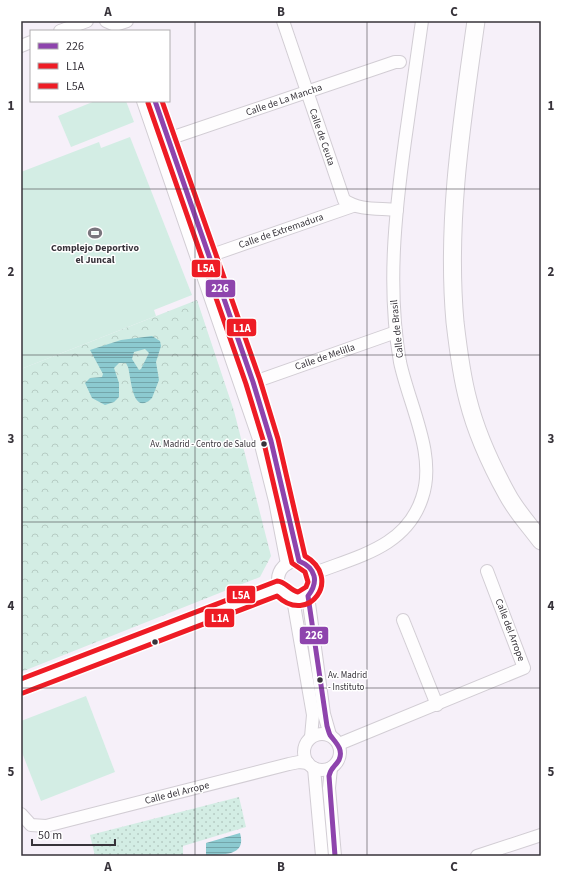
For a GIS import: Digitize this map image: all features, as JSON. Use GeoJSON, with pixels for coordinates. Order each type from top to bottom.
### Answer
{"type":"FeatureCollection","features":[{"type":"Feature","properties":{"kind":"highway"},"geometry":{"type":"LineString","coordinates":[[476,21],[461,126],[453,220],[453,295],[459,362],[468,400],[481,438],[508,495],[541,541]]}},
{"type":"Feature","properties":{"kind":"street"},"geometry":{"type":"LineString","coordinates":[[63,30],[87,21]]}},
{"type":"Feature","properties":{"kind":"street"},"geometry":{"type":"LineString","coordinates":[[113,26],[129,21]]}},
{"type":"Feature","properties":{"kind":"street","name":"Calle de Ceuta"},"geometry":{"type":"LineString","coordinates":[[283,21],[306,93],[344,200],[354,206]]}},
{"type":"Feature","properties":{"kind":"street","name":"Calle de Brasil"},"geometry":{"type":"LineString","coordinates":[[315,573],[377,549],[390,541],[410,523],[422,498],[427,477],[427,464],[400,362],[396,332],[393,256],[397,210],[422,21]]}},
{"type":"Feature","properties":{"kind":"street","name":"Calle de La Mancha"},"geometry":{"type":"LineString","coordinates":[[168,139],[395,62],[400,62]]}},
{"type":"Feature","properties":{"kind":"street"},"geometry":{"type":"LineString","coordinates":[[143,102],[242,386],[263,452],[275,501],[287,564]]}},
{"type":"Feature","properties":{"kind":"street"},"geometry":{"type":"LineString","coordinates":[[156,102],[254,382],[273,448],[299,561]]}},
{"type":"Feature","properties":{"kind":"street"},"geometry":{"type":"LineString","coordinates":[[354,206],[397,210]]}},
{"type":"Feature","properties":{"kind":"street","name":"Calle de Extremadura"},"geometry":{"type":"LineString","coordinates":[[209,256],[354,206]]}},
{"type":"Feature","properties":{"kind":"street","name":"Calle de Melilla"},"geometry":{"type":"LineString","coordinates":[[242,386],[396,332]]}},
{"type":"Feature","properties":{"kind":"street"},"geometry":{"type":"LineString","coordinates":[[299,561],[306,564],[315,573],[316,583],[313,590],[308,596],[300,600],[293,600],[284,595],[279,588],[278,580],[280,570],[287,564],[299,561]]}},
{"type":"Feature","properties":{"kind":"street","name":"Calle del Arrope"},"geometry":{"type":"LineString","coordinates":[[339,744],[524,668],[486,571]]}},
{"type":"Feature","properties":{"kind":"street"},"geometry":{"type":"LineString","coordinates":[[21,686],[279,588]]}},
{"type":"Feature","properties":{"kind":"street"},"geometry":{"type":"LineString","coordinates":[[308,596],[324,714],[330,735]]}},
{"type":"Feature","properties":{"kind":"street"},"geometry":{"type":"LineString","coordinates":[[293,600],[313,715],[311,737],[304,746],[305,758],[311,766],[319,770],[331,768],[339,760],[339,744],[330,735],[324,733],[311,737]]}},
{"type":"Feature","properties":{"kind":"street"},"geometry":{"type":"LineString","coordinates":[[403,620],[437,705]]}},
{"type":"Feature","properties":{"kind":"street","name":"Calle del Arrope"},"geometry":{"type":"LineString","coordinates":[[21,814],[31,826],[46,826],[289,764],[299,762],[311,766]]}},
{"type":"Feature","properties":{"kind":"street"},"geometry":{"type":"LineString","coordinates":[[311,766],[322,856]]}},
{"type":"Feature","properties":{"kind":"street"},"geometry":{"type":"LineString","coordinates":[[331,768],[329,788],[335,856]]}},
{"type":"Feature","properties":{"kind":"street"},"geometry":{"type":"LineString","coordinates":[[477,856],[541,835]]}},
{"type":"Feature","properties":{"kind":"green space"},"geometry":{"type":"Polygon","coordinates":[[[93,102],[126,102],[134,122],[71,147],[58,116],[93,102]]]}},
{"type":"Feature","properties":{"kind":"green space","name":"Complejo Deportivo el Juncal"},"geometry":{"type":"Polygon","coordinates":[[[130,137],[192,295],[154,310],[156,316],[21,369],[21,172],[99,142],[101,148],[130,137]]]}},
{"type":"Feature","properties":{"kind":"green space"},"geometry":{"type":"Polygon","coordinates":[[[197,300],[234,411],[271,556],[260,577],[21,672],[21,369],[197,300]]]}},
{"type":"Feature","properties":{"kind":"green space"},"geometry":{"type":"Polygon","coordinates":[[[86,696],[115,772],[41,801],[21,750],[21,721],[86,696]]]}},
{"type":"Feature","properties":{"kind":"green space"},"geometry":{"type":"Polygon","coordinates":[[[239,797],[246,827],[183,846],[183,856],[95,856],[90,835],[239,797]]]}},
{"type":"Feature","properties":{"kind":"water"},"geometry":{"type":"Polygon","coordinates":[[[152,336],[160,341],[161,346],[156,362],[159,380],[152,398],[145,403],[140,403],[136,399],[126,363],[119,363],[114,368],[119,383],[119,397],[114,402],[105,405],[92,398],[85,383],[90,378],[102,377],[103,374],[90,350],[121,340],[152,336]],[[145,349],[134,352],[132,359],[139,370],[141,369],[149,353],[145,349]]]}},
{"type":"Feature","properties":{"kind":"water"},"geometry":{"type":"Polygon","coordinates":[[[240,833],[241,841],[237,850],[226,854],[206,855],[206,843],[240,833]]]}},
{"type":"Feature","properties":{"kind":"transit line","name":"226"},"geometry":{"type":"LineString","coordinates":[[155,102],[253,382],[271,441],[299,561],[309,567],[314,576],[314,586],[308,596],[327,726],[330,735],[340,749],[339,760],[329,776],[335,856]]}},
{"type":"Feature","properties":{"kind":"transit line","name":"L1A"},"geometry":{"type":"LineString","coordinates":[[23,693],[277,596],[289,604],[300,606],[310,602],[317,596],[321,586],[321,576],[316,565],[305,556],[278,439],[260,380],[162,102]]}},
{"type":"Feature","properties":{"kind":"transit line","name":"L5A"},"geometry":{"type":"LineString","coordinates":[[21,679],[277,581],[283,582],[298,592],[306,587],[308,582],[305,572],[292,563],[264,443],[246,384],[148,103]]}},
{"type":"Feature","properties":{"kind":"place","name":"Complejo Deportivo el Juncal"},"geometry":{"type":"Point","coordinates":[95,233]}},
{"type":"Feature","properties":{"kind":"place","name":"Av. Madrid - Centro de Salud"},"geometry":{"type":"Point","coordinates":[264,444]}},
{"type":"Feature","properties":{"kind":"place","name":"Av. Madrid - Instituto"},"geometry":{"type":"Point","coordinates":[320,680]}}]}
